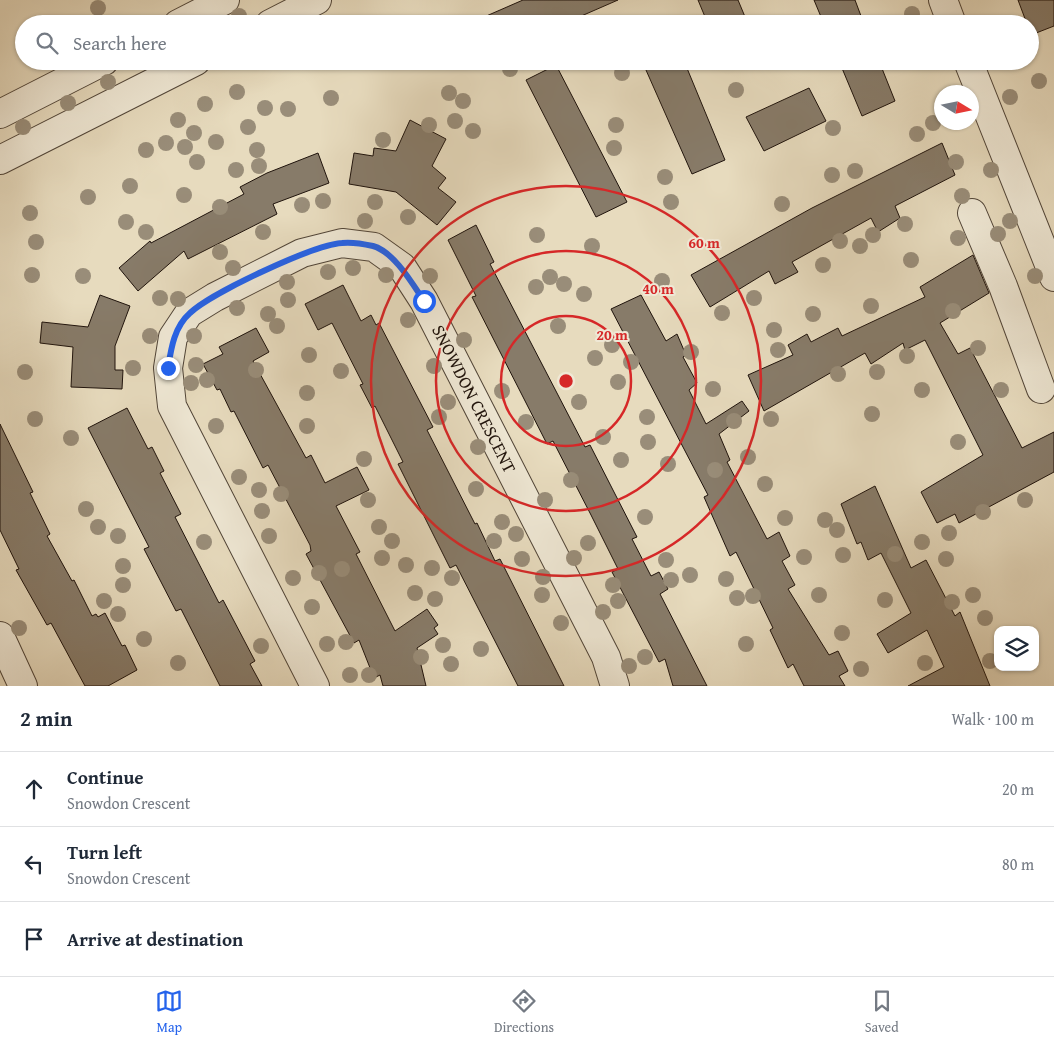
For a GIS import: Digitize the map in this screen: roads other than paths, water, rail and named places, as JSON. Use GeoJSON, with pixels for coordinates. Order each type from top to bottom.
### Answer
{"type":"FeatureCollection","features":[{"type":"Feature","properties":{"kind":"street"},"geometry":{"type":"LineString","coordinates":[[196,15],[225,0]]}},
{"type":"Feature","properties":{"kind":"street"},"geometry":{"type":"LineString","coordinates":[[288,15],[318,0]]}},
{"type":"Feature","properties":{"kind":"street"},"geometry":{"type":"LineString","coordinates":[[943,0],[949,15]]}},
{"type":"Feature","properties":{"kind":"street"},"geometry":{"type":"LineString","coordinates":[[0,114],[86,70]]}},
{"type":"Feature","properties":{"kind":"street"},"geometry":{"type":"LineString","coordinates":[[0,160],[178,70]]}},
{"type":"Feature","properties":{"kind":"street"},"geometry":{"type":"LineString","coordinates":[[972,70],[1054,277]]}},
{"type":"Feature","properties":{"kind":"street"},"geometry":{"type":"LineString","coordinates":[[972,213],[1003,286],[1041,389]]}},
{"type":"Feature","properties":{"kind":"street","name":"SNOWDON CRESCENT"},"geometry":{"type":"LineString","coordinates":[[315,686],[172,406],[168,368],[173,337],[189,313],[215,297],[302,253],[342,243],[374,246],[402,267],[424,301],[606,657],[615,686]]}},
{"type":"Feature","properties":{"kind":"street"},"geometry":{"type":"LineString","coordinates":[[0,636],[23,686]]}}]}
